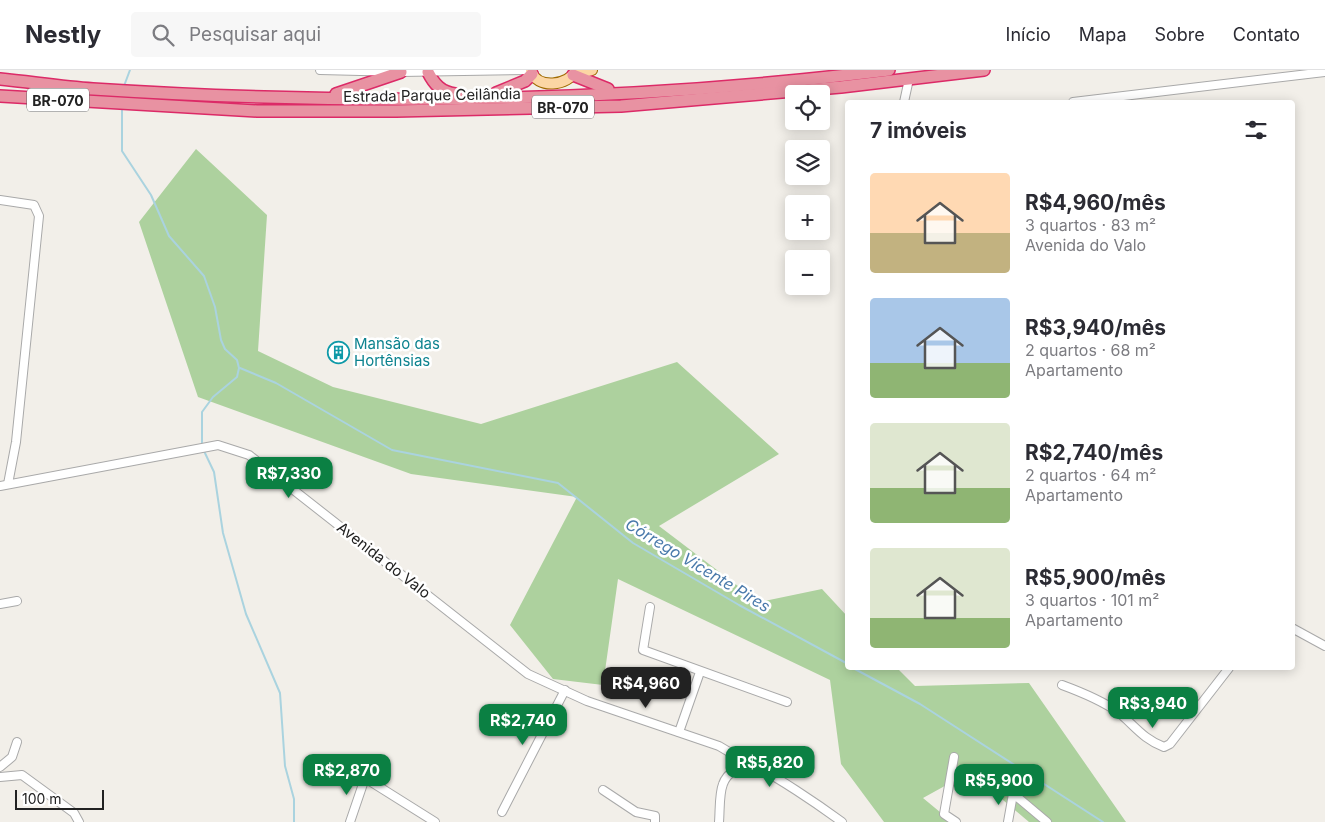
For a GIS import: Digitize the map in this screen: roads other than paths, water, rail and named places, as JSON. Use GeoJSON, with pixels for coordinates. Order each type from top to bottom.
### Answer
{"type":"FeatureCollection","features":[{"type":"Feature","properties":{"kind":"highway","name":"Estrada Parque Ceilândia"},"geometry":{"type":"LineString","coordinates":[[5,76],[116,90],[240,97],[477,97],[619,93],[820,78],[889,70]]}},
{"type":"Feature","properties":{"kind":"highway","name":"Estrada Parque Ceilândia"},"geometry":{"type":"LineString","coordinates":[[0,96],[257,111],[396,111],[621,106],[841,87],[984,70]]}},
{"type":"Feature","properties":{"kind":"highway"},"geometry":{"type":"LineString","coordinates":[[428,72],[435,85],[448,93],[477,97],[515,86],[529,71]]}},
{"type":"Feature","properties":{"kind":"highway"},"geometry":{"type":"LineString","coordinates":[[324,98],[401,72]]}},
{"type":"Feature","properties":{"kind":"highway"},"geometry":{"type":"LineString","coordinates":[[574,73],[590,84],[619,93]]}},
{"type":"Feature","properties":{"kind":"highway"},"geometry":{"type":"LineString","coordinates":[[0,102],[29,98]]}},
{"type":"Feature","properties":{"kind":"main road"},"geometry":{"type":"LineString","coordinates":[[529,71],[539,80],[554,84],[563,82],[574,73],[592,70]]}},
{"type":"Feature","properties":{"kind":"street"},"geometry":{"type":"LineString","coordinates":[[320,70],[401,72],[529,71]]}},
{"type":"Feature","properties":{"kind":"street"},"geometry":{"type":"LineString","coordinates":[[1090,100],[1325,72]]}},
{"type":"Feature","properties":{"kind":"street"},"geometry":{"type":"LineString","coordinates":[[904,100],[909,79]]}},
{"type":"Feature","properties":{"kind":"street"},"geometry":{"type":"LineString","coordinates":[[0,200],[34,206],[39,216],[16,442],[4,485]]}},
{"type":"Feature","properties":{"kind":"street","name":"Avenida do Valo"},"geometry":{"type":"LineString","coordinates":[[4,485],[218,445],[249,455],[528,674],[587,701],[719,746],[751,766],[774,776],[842,822]]}},
{"type":"Feature","properties":{"kind":"street"},"geometry":{"type":"LineString","coordinates":[[0,604],[17,601]]}},
{"type":"Feature","properties":{"kind":"street"},"geometry":{"type":"LineString","coordinates":[[650,607],[643,650],[787,702]]}},
{"type":"Feature","properties":{"kind":"street"},"geometry":{"type":"LineString","coordinates":[[1295,630],[1325,646]]}},
{"type":"Feature","properties":{"kind":"street"},"geometry":{"type":"LineString","coordinates":[[1062,685],[1089,696],[1117,712],[1148,740],[1164,746],[1170,744],[1227,670]]}},
{"type":"Feature","properties":{"kind":"street"},"geometry":{"type":"LineString","coordinates":[[679,732],[700,672]]}},
{"type":"Feature","properties":{"kind":"street"},"geometry":{"type":"LineString","coordinates":[[502,812],[565,690]]}},
{"type":"Feature","properties":{"kind":"street"},"geometry":{"type":"LineString","coordinates":[[0,767],[12,757],[17,742]]}},
{"type":"Feature","properties":{"kind":"street"},"geometry":{"type":"LineString","coordinates":[[954,757],[944,814],[956,822]]}},
{"type":"Feature","properties":{"kind":"street"},"geometry":{"type":"LineString","coordinates":[[719,822],[722,784],[736,768],[751,766]]}},
{"type":"Feature","properties":{"kind":"street"},"geometry":{"type":"LineString","coordinates":[[986,771],[1047,822]]}},
{"type":"Feature","properties":{"kind":"street"},"geometry":{"type":"LineString","coordinates":[[0,777],[22,775],[74,813],[79,822]]}},
{"type":"Feature","properties":{"kind":"street"},"geometry":{"type":"LineString","coordinates":[[350,822],[365,778],[435,822]]}},
{"type":"Feature","properties":{"kind":"street"},"geometry":{"type":"LineString","coordinates":[[603,790],[636,812],[655,816],[655,822]]}},
{"type":"Feature","properties":{"kind":"street"},"geometry":{"type":"LineString","coordinates":[[1008,822],[1013,794]]}},
{"type":"Feature","properties":{"kind":"street"},"geometry":{"type":"LineString","coordinates":[[417,822],[421,813]]}},
{"type":"Feature","properties":{"kind":"waterway","name":"Córrego Vicente Pires"},"geometry":{"type":"LineString","coordinates":[[124,86],[130,70]]}},
{"type":"Feature","properties":{"kind":"waterway","name":"Córrego Vicente Pires"},"geometry":{"type":"LineString","coordinates":[[122,108],[122,151],[151,195],[169,236],[204,276],[215,307],[221,340],[225,349],[237,360],[239,368],[237,377],[213,397],[202,412],[202,447]]}},
{"type":"Feature","properties":{"kind":"waterway","name":"Córrego Vicente Pires"},"geometry":{"type":"LineString","coordinates":[[240,368],[276,383],[392,450],[558,483],[633,543],[739,605],[845,662]]}},
{"type":"Feature","properties":{"kind":"waterway"},"geometry":{"type":"LineString","coordinates":[[204,451],[214,472],[223,533],[246,614],[280,693],[285,766],[294,799],[294,822]]}},
{"type":"Feature","properties":{"kind":"waterway","name":"Córrego Vicente Pires"},"geometry":{"type":"LineString","coordinates":[[857,670],[920,704],[1103,822]]}},
{"type":"Feature","properties":{"kind":"place","name":"Mansão das Hortênsias"},"geometry":{"type":"Point","coordinates":[338,352]}}]}
